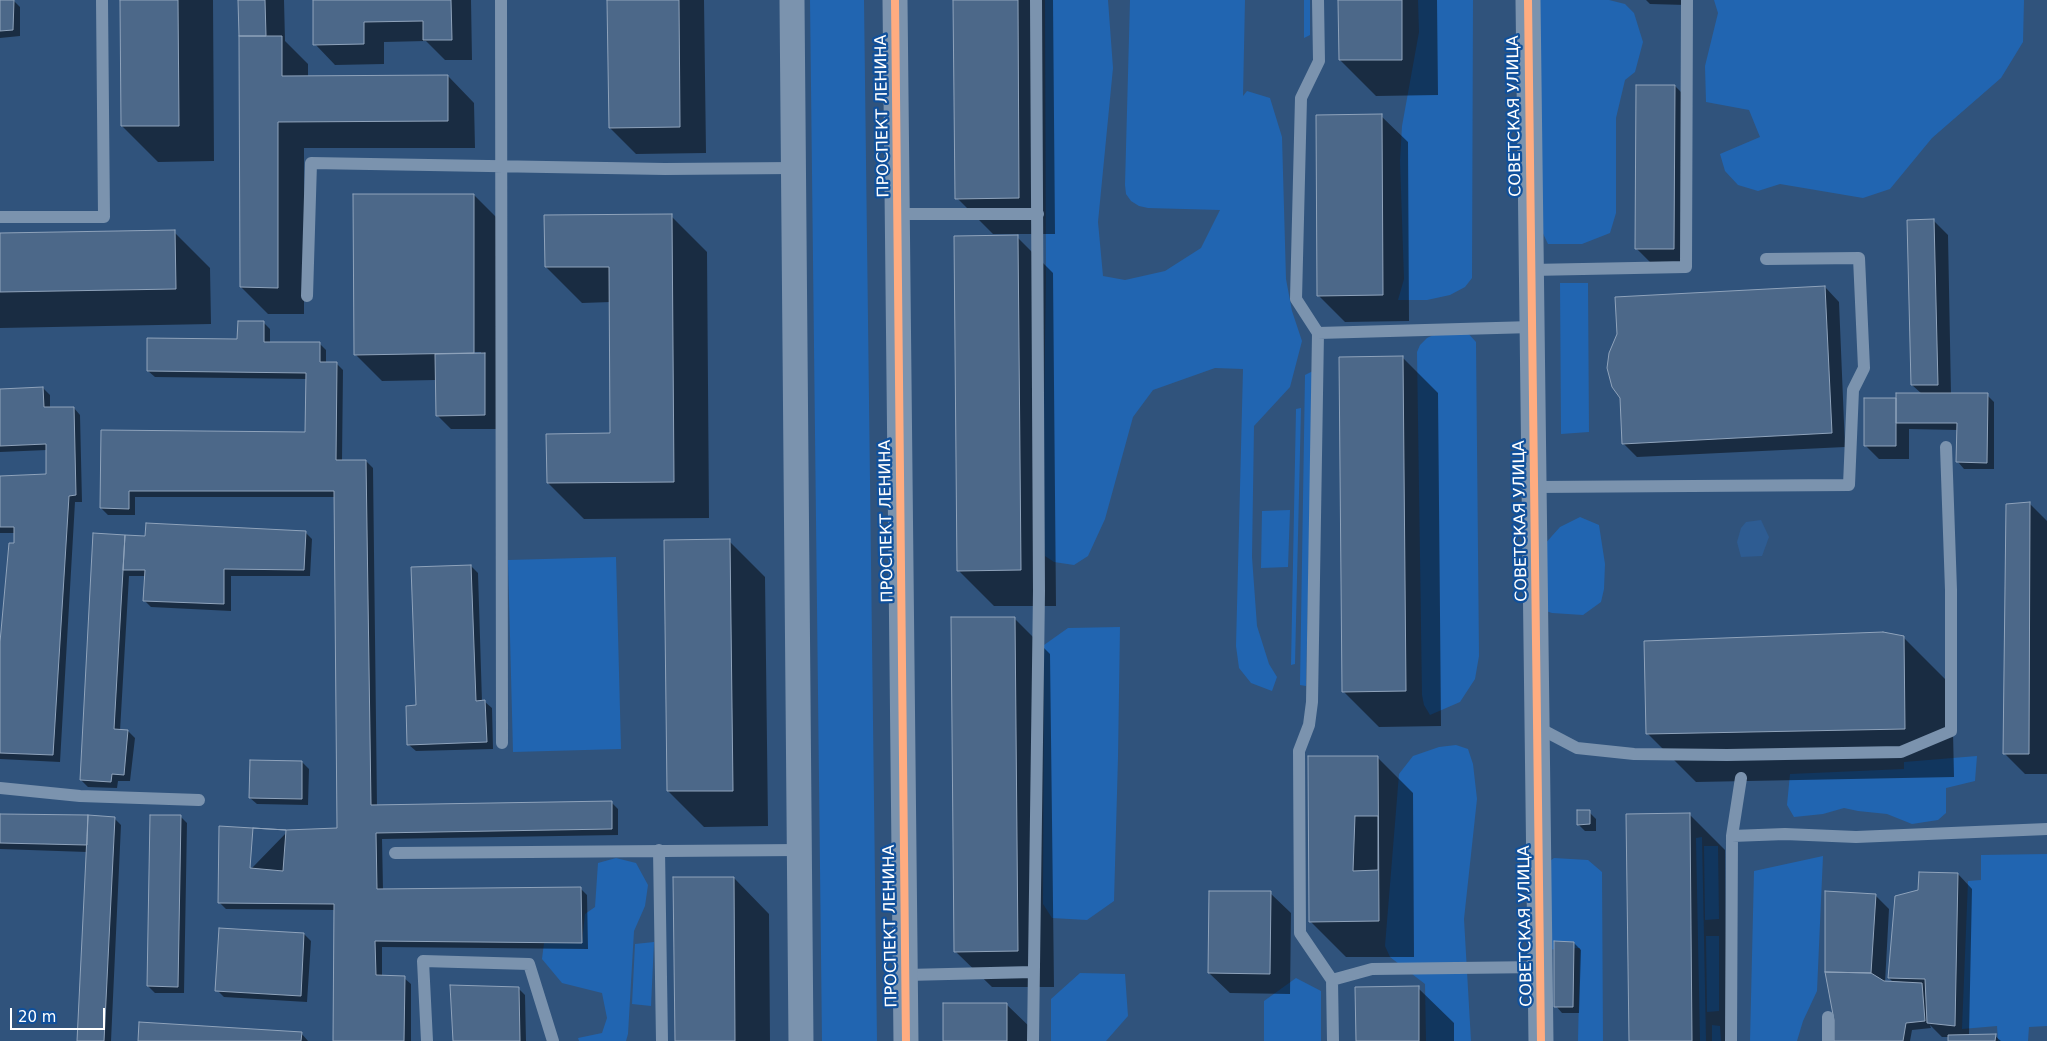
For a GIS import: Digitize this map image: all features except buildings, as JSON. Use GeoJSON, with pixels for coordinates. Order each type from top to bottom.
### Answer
{"type":"FeatureCollection","features":[{"type":"Feature","properties":{"kind":"street"},"geometry":{"type":"LineString","coordinates":[[792,0],[800,1041]]}},
{"type":"Feature","properties":{"kind":"street","name":"ПРОСПЕКТ ЛЕНИНА"},"geometry":{"type":"LineString","coordinates":[[895,0],[906,1041]]}},
{"type":"Feature","properties":{"kind":"street","name":"СОВЕТСКАЯ УЛИЦА"},"geometry":{"type":"LineString","coordinates":[[1528,0],[1542,1041]]}},
{"type":"Feature","properties":{"kind":"lane"},"geometry":{"type":"LineString","coordinates":[[0,218],[104,217],[102,0]]}},
{"type":"Feature","properties":{"kind":"lane"},"geometry":{"type":"LineString","coordinates":[[501,0],[502,743]]}},
{"type":"Feature","properties":{"kind":"lane"},"geometry":{"type":"LineString","coordinates":[[1034,1041],[1033,972],[1039,598],[1036,0]]}},
{"type":"Feature","properties":{"kind":"lane"},"geometry":{"type":"LineString","coordinates":[[1318,0],[1319,61],[1301,98],[1296,299],[1318,332],[1312,702],[1309,725],[1299,751],[1300,933],[1332,980],[1333,1041]]}},
{"type":"Feature","properties":{"kind":"lane"},"geometry":{"type":"LineString","coordinates":[[1531,270],[1686,267],[1687,0]]}},
{"type":"Feature","properties":{"kind":"lane"},"geometry":{"type":"LineString","coordinates":[[307,296],[311,164],[794,168]]}},
{"type":"Feature","properties":{"kind":"lane"},"geometry":{"type":"LineString","coordinates":[[898,214],[1038,214]]}},
{"type":"Feature","properties":{"kind":"lane"},"geometry":{"type":"LineString","coordinates":[[1534,487],[1850,485],[1853,390],[1864,368],[1859,258],[1766,259]]}},
{"type":"Feature","properties":{"kind":"lane"},"geometry":{"type":"LineString","coordinates":[[1318,332],[1532,327]]}},
{"type":"Feature","properties":{"kind":"lane"},"geometry":{"type":"LineString","coordinates":[[1537,727],[1577,748],[1653,754],[1901,752],[1951,731],[1946,447]]}},
{"type":"Feature","properties":{"kind":"lane"},"geometry":{"type":"LineString","coordinates":[[1731,1041],[1732,836],[1742,778]]}},
{"type":"Feature","properties":{"kind":"lane"},"geometry":{"type":"LineString","coordinates":[[0,788],[80,796],[199,800]]}},
{"type":"Feature","properties":{"kind":"lane"},"geometry":{"type":"LineString","coordinates":[[1732,836],[1786,834],[1856,837],[2047,829]]}},
{"type":"Feature","properties":{"kind":"lane"},"geometry":{"type":"LineString","coordinates":[[659,850],[662,1041]]}},
{"type":"Feature","properties":{"kind":"lane"},"geometry":{"type":"LineString","coordinates":[[395,853],[799,850]]}},
{"type":"Feature","properties":{"kind":"lane"},"geometry":{"type":"LineString","coordinates":[[427,1041],[423,961],[529,964],[553,1041]]}},
{"type":"Feature","properties":{"kind":"lane"},"geometry":{"type":"LineString","coordinates":[[1332,980],[1372,969],[1541,968]]}},
{"type":"Feature","properties":{"kind":"lane"},"geometry":{"type":"LineString","coordinates":[[906,975],[1033,972]]}},
{"type":"Feature","properties":{"kind":"lane"},"geometry":{"type":"LineString","coordinates":[[1828,1017],[1828,1041]]}},
{"type":"Feature","properties":{"kind":"shaded area"},"geometry":{"type":"Polygon","coordinates":[[[810,0],[864,0],[877,1041],[822,1041],[810,0]]]}},
{"type":"Feature","properties":{"kind":"shaded area"},"geometry":{"type":"Polygon","coordinates":[[[1045,0],[1108,0],[1113,68],[1098,222],[1103,276],[1125,280],[1165,271],[1201,248],[1220,210],[1148,208],[1139,206],[1131,201],[1126,194],[1130,0],[1245,0],[1243,96],[1247,91],[1270,98],[1282,137],[1286,279],[1292,311],[1302,341],[1290,387],[1254,426],[1252,557],[1257,626],[1269,664],[1277,677],[1272,691],[1251,683],[1239,668],[1236,646],[1243,369],[1215,368],[1153,390],[1133,417],[1105,519],[1088,556],[1074,565],[1054,562],[1045,556],[1042,529],[1046,280],[1045,0]]]}},
{"type":"Feature","properties":{"kind":"shaded area"},"geometry":{"type":"Polygon","coordinates":[[[1304,0],[1310,0],[1310,35],[1304,38],[1304,0]]]}},
{"type":"Feature","properties":{"kind":"shaded area"},"geometry":{"type":"Polygon","coordinates":[[[1418,0],[1473,0],[1472,278],[1465,287],[1450,295],[1427,300],[1398,300],[1404,279],[1400,161],[1402,126],[1419,32],[1418,0]]]}},
{"type":"Feature","properties":{"kind":"shaded area"},"geometry":{"type":"Polygon","coordinates":[[[1531,0],[1609,0],[1625,4],[1634,13],[1643,42],[1635,72],[1625,80],[1616,118],[1616,213],[1610,233],[1582,244],[1548,244],[1539,225],[1531,0]]]}},
{"type":"Feature","properties":{"kind":"shaded area"},"geometry":{"type":"Polygon","coordinates":[[[1714,0],[2024,0],[2023,42],[2001,78],[1932,138],[1890,189],[1863,198],[1780,184],[1758,191],[1738,185],[1725,171],[1720,154],[1760,137],[1749,110],[1706,102],[1705,66],[1718,13],[1714,0]]]}},
{"type":"Feature","properties":{"kind":"shaded area"},"geometry":{"type":"Polygon","coordinates":[[[1560,283],[1588,283],[1589,432],[1561,434],[1560,283]]]}},
{"type":"Feature","properties":{"kind":"shaded area"},"geometry":{"type":"Polygon","coordinates":[[[1442,331],[1466,331],[1476,342],[1479,656],[1475,679],[1460,702],[1430,715],[1424,705],[1422,695],[1417,352],[1420,345],[1427,338],[1442,331]]]}},
{"type":"Feature","properties":{"kind":"shaded area"},"geometry":{"type":"Polygon","coordinates":[[[1313,371],[1306,686],[1300,685],[1305,375],[1313,371]]]}},
{"type":"Feature","properties":{"kind":"shaded area"},"geometry":{"type":"Polygon","coordinates":[[[1301,408],[1295,664],[1291,665],[1296,409],[1301,408]]]}},
{"type":"Feature","properties":{"kind":"shaded area"},"geometry":{"type":"Polygon","coordinates":[[[1290,510],[1288,567],[1261,568],[1262,511],[1290,510]]]}},
{"type":"Feature","properties":{"kind":"shaded area"},"geometry":{"type":"Polygon","coordinates":[[[1580,517],[1599,525],[1605,564],[1604,589],[1601,602],[1583,615],[1552,613],[1537,608],[1543,546],[1560,527],[1580,517]]]}},
{"type":"Feature","properties":{"kind":"shaded area"},"geometry":{"type":"Polygon","coordinates":[[[1761,520],[1769,537],[1762,556],[1741,557],[1737,542],[1741,528],[1746,522],[1761,520]]]}},
{"type":"Feature","properties":{"kind":"shaded area"},"geometry":{"type":"Polygon","coordinates":[[[616,557],[621,749],[513,752],[508,560],[616,557]]]}},
{"type":"Feature","properties":{"kind":"shaded area"},"geometry":{"type":"Polygon","coordinates":[[[1120,627],[1114,901],[1087,920],[1052,918],[1043,904],[1044,645],[1068,628],[1120,627]]]}},
{"type":"Feature","properties":{"kind":"shaded area"},"geometry":{"type":"Polygon","coordinates":[[[1456,745],[1468,749],[1473,764],[1477,799],[1464,919],[1471,1041],[1426,1041],[1425,984],[1390,957],[1385,946],[1399,774],[1413,756],[1439,747],[1456,745]]]}},
{"type":"Feature","properties":{"kind":"shaded area"},"geometry":{"type":"Polygon","coordinates":[[[1977,756],[1975,781],[1946,788],[1946,813],[1938,820],[1912,824],[1887,814],[1844,808],[1823,814],[1794,817],[1787,805],[1790,774],[1904,769],[1904,762],[1977,756]]]}},
{"type":"Feature","properties":{"kind":"shaded area"},"geometry":{"type":"Polygon","coordinates":[[[1702,837],[1706,1041],[1700,1041],[1696,838],[1702,837]]]}},
{"type":"Feature","properties":{"kind":"shaded area"},"geometry":{"type":"Polygon","coordinates":[[[1704,846],[1718,846],[1719,919],[1705,920],[1704,846]]]}},
{"type":"Feature","properties":{"kind":"shaded area"},"geometry":{"type":"Polygon","coordinates":[[[2047,854],[2047,1026],[2029,1027],[2028,1041],[1998,1041],[1997,1026],[1962,1029],[1968,881],[1981,880],[1981,855],[2047,854]]]}},
{"type":"Feature","properties":{"kind":"shaded area"},"geometry":{"type":"Polygon","coordinates":[[[1823,856],[1817,991],[1803,1021],[1797,1041],[1750,1041],[1754,871],[1823,856]]]}},
{"type":"Feature","properties":{"kind":"shaded area"},"geometry":{"type":"Polygon","coordinates":[[[616,858],[636,863],[648,885],[645,906],[634,931],[628,1034],[626,1041],[579,1041],[578,1038],[602,1033],[607,1018],[602,993],[562,983],[542,959],[544,943],[582,943],[585,914],[595,907],[598,863],[616,858]]]}},
{"type":"Feature","properties":{"kind":"shaded area"},"geometry":{"type":"Polygon","coordinates":[[[1554,858],[1588,860],[1602,872],[1603,1041],[1578,1041],[1580,948],[1540,950],[1539,869],[1554,858]]]}},
{"type":"Feature","properties":{"kind":"shaded area"},"geometry":{"type":"Polygon","coordinates":[[[1706,936],[1719,936],[1719,1011],[1707,1012],[1706,936]]]}},
{"type":"Feature","properties":{"kind":"shaded area"},"geometry":{"type":"Polygon","coordinates":[[[654,942],[651,1006],[632,1004],[635,944],[654,942]]]}},
{"type":"Feature","properties":{"kind":"shaded area"},"geometry":{"type":"Polygon","coordinates":[[[1080,973],[1125,974],[1128,1016],[1106,1041],[1051,1041],[1051,999],[1080,973]]]}},
{"type":"Feature","properties":{"kind":"shaded area"},"geometry":{"type":"Polygon","coordinates":[[[1296,978],[1321,991],[1321,1041],[1264,1041],[1264,1001],[1296,978]]]}},
{"type":"Feature","properties":{"kind":"shaded area"},"geometry":{"type":"Polygon","coordinates":[[[1712,1025],[1720,1026],[1721,1041],[1712,1041],[1712,1025]]]}},
{"type":"Feature","properties":{"kind":"cycle path"},"geometry":{"type":"LineString","coordinates":[[895,0],[906,1041]]}},
{"type":"Feature","properties":{"kind":"cycle path"},"geometry":{"type":"LineString","coordinates":[[1528,0],[1541,1041]]}}]}
